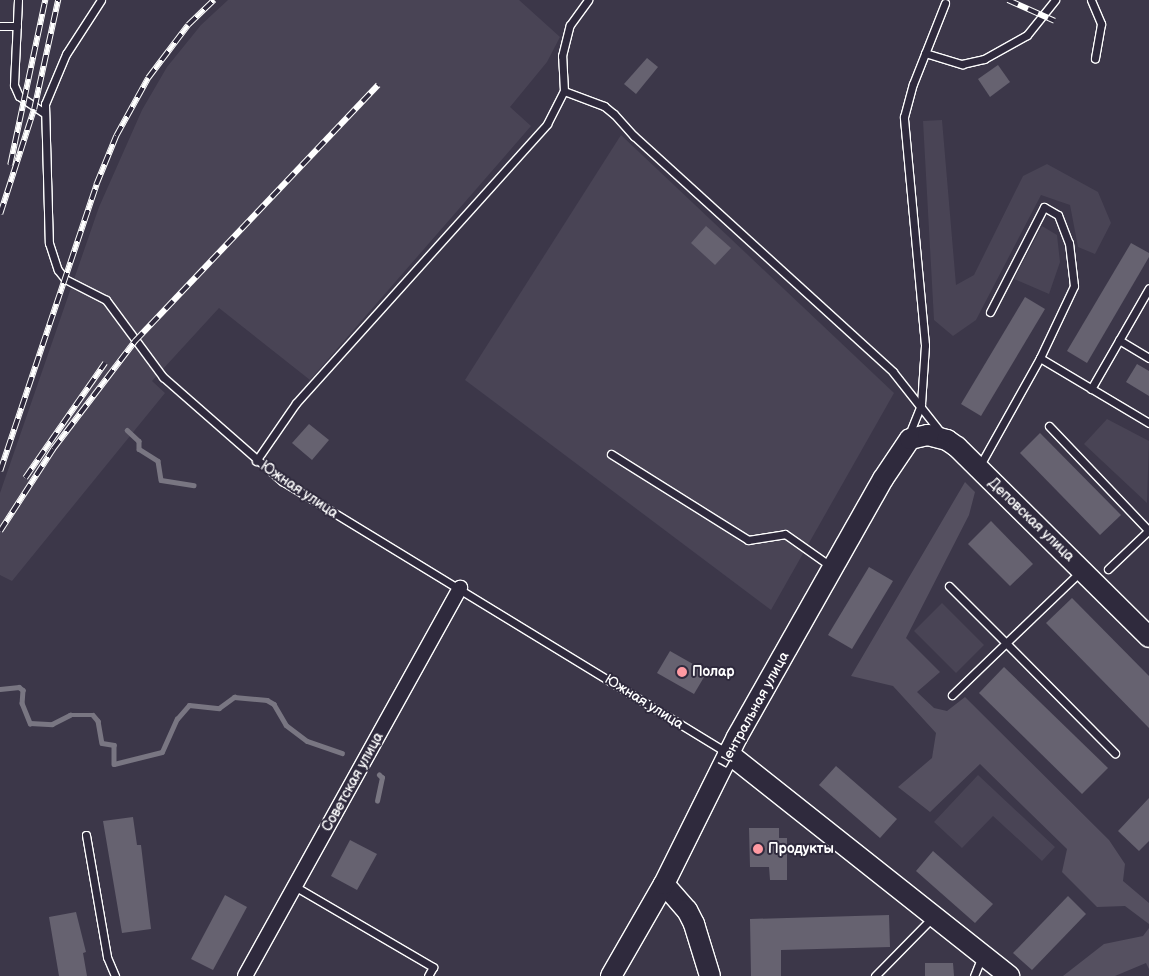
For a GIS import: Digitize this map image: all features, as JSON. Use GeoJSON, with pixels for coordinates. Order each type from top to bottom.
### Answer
{"type":"FeatureCollection","features":[{"type":"Feature","properties":{"kind":"street"},"geometry":{"type":"LineString","coordinates":[[902,448],[910,439],[920,435],[947,440]]}},
{"type":"Feature","properties":{"kind":"street","name":"Деповская улица"},"geometry":{"type":"LineString","coordinates":[[947,440],[979,468],[1149,637]]}},
{"type":"Feature","properties":{"kind":"street","name":"Центральная улица"},"geometry":{"type":"LineString","coordinates":[[611,976],[664,884],[728,753],[902,448]]}},
{"type":"Feature","properties":{"kind":"street","name":"Советская улица"},"geometry":{"type":"LineString","coordinates":[[245,976],[460,588]]}},
{"type":"Feature","properties":{"kind":"street","name":"Южная улица"},"geometry":{"type":"LineString","coordinates":[[728,753],[936,915],[1009,976]]}},
{"type":"Feature","properties":{"kind":"street"},"geometry":{"type":"LineString","coordinates":[[664,884],[687,910],[694,924],[710,976]]}},
{"type":"Feature","properties":{"kind":"lane"},"geometry":{"type":"LineString","coordinates":[[18,0],[16,91],[34,109],[44,113]]}},
{"type":"Feature","properties":{"kind":"lane","name":"Южная улица"},"geometry":{"type":"LineString","coordinates":[[101,0],[58,69],[47,95],[44,113],[50,243],[58,270],[65,279],[106,300],[163,377],[256,461],[306,498],[460,588],[728,753]]}},
{"type":"Feature","properties":{"kind":"lane"},"geometry":{"type":"LineString","coordinates":[[256,461],[296,403],[547,124],[564,91],[562,56],[566,37],[570,25],[588,0]]}},
{"type":"Feature","properties":{"kind":"lane"},"geometry":{"type":"LineString","coordinates":[[925,53],[962,64],[984,59],[1027,35],[1055,0]]}},
{"type":"Feature","properties":{"kind":"lane"},"geometry":{"type":"LineString","coordinates":[[1091,0],[1101,24],[1095,58]]}},
{"type":"Feature","properties":{"kind":"lane"},"geometry":{"type":"LineString","coordinates":[[902,448],[921,404],[926,345],[904,117],[925,53],[945,3]]}},
{"type":"Feature","properties":{"kind":"lane"},"geometry":{"type":"LineString","coordinates":[[0,26],[17,26]]}},
{"type":"Feature","properties":{"kind":"lane"},"geometry":{"type":"LineString","coordinates":[[564,91],[604,106],[614,114],[634,136],[893,372],[921,404],[947,440]]}},
{"type":"Feature","properties":{"kind":"lane"},"geometry":{"type":"LineString","coordinates":[[979,468],[1040,358],[1074,286],[1069,243],[1058,215],[1044,207],[990,312]]}},
{"type":"Feature","properties":{"kind":"lane"},"geometry":{"type":"LineString","coordinates":[[1091,389],[1149,288]]}},
{"type":"Feature","properties":{"kind":"lane"},"geometry":{"type":"LineString","coordinates":[[1119,340],[1149,358]]}},
{"type":"Feature","properties":{"kind":"lane"},"geometry":{"type":"LineString","coordinates":[[1040,358],[1149,423]]}},
{"type":"Feature","properties":{"kind":"lane"},"geometry":{"type":"LineString","coordinates":[[1049,426],[1149,530],[1108,569]]}},
{"type":"Feature","properties":{"kind":"lane"},"geometry":{"type":"LineString","coordinates":[[610,454],[748,540],[786,534],[834,569]]}},
{"type":"Feature","properties":{"kind":"lane"},"geometry":{"type":"LineString","coordinates":[[952,696],[1082,570]]}},
{"type":"Feature","properties":{"kind":"lane"},"geometry":{"type":"LineString","coordinates":[[949,586],[1115,753]]}},
{"type":"Feature","properties":{"kind":"lane"},"geometry":{"type":"LineString","coordinates":[[86,835],[107,957],[115,976]]}},
{"type":"Feature","properties":{"kind":"lane"},"geometry":{"type":"LineString","coordinates":[[296,887],[433,967],[428,976]]}},
{"type":"Feature","properties":{"kind":"lane"},"geometry":{"type":"LineString","coordinates":[[875,976],[936,915]]}},
{"type":"Feature","properties":{"kind":"lane"},"geometry":{"type":"LineString","coordinates":[[974,976],[984,954]]}},
{"type":"Feature","properties":{"kind":"shaded area"},"geometry":{"type":"Polygon","coordinates":[[[228,0],[519,0],[560,37],[547,62],[510,107],[531,126],[310,380],[219,308],[152,381],[165,393],[12,581],[0,575],[0,493],[99,207],[142,110],[167,67],[201,25],[228,0]]]}},
{"type":"Feature","properties":{"kind":"shaded area"},"geometry":{"type":"Polygon","coordinates":[[[942,120],[956,285],[974,275],[1023,176],[1047,164],[1098,192],[1111,223],[1095,254],[1078,247],[1070,205],[1041,195],[976,320],[953,336],[934,320],[923,121],[942,120]]]}},
{"type":"Feature","properties":{"kind":"shaded area"},"geometry":{"type":"Polygon","coordinates":[[[621,135],[894,393],[771,610],[465,380],[621,135]]]}},
{"type":"Feature","properties":{"kind":"shaded area"},"geometry":{"type":"Polygon","coordinates":[[[1042,226],[1057,235],[1060,262],[1049,294],[1014,279],[1042,226]]]}},
{"type":"Feature","properties":{"kind":"shaded area"},"geometry":{"type":"Polygon","coordinates":[[[1107,419],[1149,441],[1147,503],[1084,444],[1107,419]]]}},
{"type":"Feature","properties":{"kind":"shaded area"},"geometry":{"type":"Polygon","coordinates":[[[965,482],[975,492],[969,515],[906,638],[940,672],[917,692],[934,708],[947,711],[965,697],[1109,840],[1125,864],[1123,881],[1149,903],[1149,924],[1125,906],[1097,907],[1062,872],[1067,849],[980,764],[930,812],[898,787],[932,758],[936,733],[893,686],[851,676],[965,482]]]}},
{"type":"Feature","properties":{"kind":"shaded area"},"geometry":{"type":"Polygon","coordinates":[[[942,603],[984,645],[956,673],[914,631],[942,603]]]}},
{"type":"Feature","properties":{"kind":"shaded area"},"geometry":{"type":"Polygon","coordinates":[[[978,775],[1055,847],[1042,861],[993,816],[962,848],[934,822],[978,775]]]}},
{"type":"Feature","properties":{"kind":"shaded area"},"geometry":{"type":"Polygon","coordinates":[[[1149,928],[1149,969],[1146,963],[1115,976],[1063,976],[1104,944],[1143,936],[1149,928]]]}},
{"type":"Feature","properties":{"kind":"building"},"geometry":{"type":"Polygon","coordinates":[[[647,58],[658,67],[636,94],[624,84],[647,58]]]}},
{"type":"Feature","properties":{"kind":"building"},"geometry":{"type":"Polygon","coordinates":[[[998,65],[1010,82],[990,97],[978,79],[998,65]]]}},
{"type":"Feature","properties":{"kind":"building"},"geometry":{"type":"Polygon","coordinates":[[[706,226],[731,248],[715,265],[691,243],[706,226]]]}},
{"type":"Feature","properties":{"kind":"building"},"geometry":{"type":"Polygon","coordinates":[[[1131,243],[1149,253],[1149,257],[1087,363],[1067,351],[1131,243]]]}},
{"type":"Feature","properties":{"kind":"building"},"geometry":{"type":"Polygon","coordinates":[[[1025,297],[1045,309],[981,416],[961,404],[1025,297]]]}},
{"type":"Feature","properties":{"kind":"building"},"geometry":{"type":"Polygon","coordinates":[[[1137,364],[1149,371],[1149,396],[1126,382],[1137,364]]]}},
{"type":"Feature","properties":{"kind":"building"},"geometry":{"type":"Polygon","coordinates":[[[309,424],[329,440],[312,460],[292,443],[309,424]]]}},
{"type":"Feature","properties":{"kind":"building"},"geometry":{"type":"Polygon","coordinates":[[[1040,433],[1121,515],[1100,535],[1020,453],[1040,433]]]}},
{"type":"Feature","properties":{"kind":"building"},"geometry":{"type":"Polygon","coordinates":[[[991,521],[1033,564],[1010,586],[968,544],[991,521]]]}},
{"type":"Feature","properties":{"kind":"building"},"geometry":{"type":"Polygon","coordinates":[[[869,567],[893,581],[852,649],[828,635],[869,567]]]}},
{"type":"Feature","properties":{"kind":"building"},"geometry":{"type":"Polygon","coordinates":[[[1072,598],[1149,676],[1149,728],[1046,623],[1072,598]]]}},
{"type":"Feature","properties":{"kind":"building","name":"Полар"},"geometry":{"type":"Polygon","coordinates":[[[670,651],[707,672],[694,694],[657,673],[670,651]]]}},
{"type":"Feature","properties":{"kind":"building"},"geometry":{"type":"Polygon","coordinates":[[[1004,667],[1108,768],[1082,794],[979,693],[1004,667]]]}},
{"type":"Feature","properties":{"kind":"building"},"geometry":{"type":"Polygon","coordinates":[[[836,766],[897,819],[880,838],[819,785],[836,766]]]}},
{"type":"Feature","properties":{"kind":"building"},"geometry":{"type":"Polygon","coordinates":[[[1149,798],[1149,841],[1139,851],[1118,831],[1149,798]]]}},
{"type":"Feature","properties":{"kind":"building"},"geometry":{"type":"Polygon","coordinates":[[[133,817],[137,845],[141,845],[151,929],[122,933],[103,821],[133,817]]]}},
{"type":"Feature","properties":{"kind":"building"},"geometry":{"type":"Polygon","coordinates":[[[749,828],[779,828],[779,838],[787,838],[787,880],[770,880],[769,867],[750,867],[749,828]]]}},
{"type":"Feature","properties":{"kind":"building"},"geometry":{"type":"Polygon","coordinates":[[[350,840],[377,854],[357,890],[331,876],[350,840]]]}},
{"type":"Feature","properties":{"kind":"building"},"geometry":{"type":"Polygon","coordinates":[[[933,851],[993,904],[975,923],[916,871],[933,851]]]}},
{"type":"Feature","properties":{"kind":"building"},"geometry":{"type":"Polygon","coordinates":[[[225,895],[247,907],[213,970],[191,959],[225,895]]]}},
{"type":"Feature","properties":{"kind":"building"},"geometry":{"type":"Polygon","coordinates":[[[1068,896],[1086,914],[1032,970],[1013,953],[1068,896]]]}},
{"type":"Feature","properties":{"kind":"building"},"geometry":{"type":"Polygon","coordinates":[[[76,912],[86,952],[83,953],[87,976],[59,976],[49,917],[76,912]]]}},
{"type":"Feature","properties":{"kind":"building"},"geometry":{"type":"Polygon","coordinates":[[[889,915],[890,947],[781,950],[781,976],[751,976],[750,919],[889,915]]]}},
{"type":"Feature","properties":{"kind":"building"},"geometry":{"type":"Polygon","coordinates":[[[925,963],[953,963],[954,976],[925,976],[925,963]]]}},
{"type":"Feature","properties":{"kind":"waterway"},"geometry":{"type":"LineString","coordinates":[[127,430],[139,441],[139,449],[158,461],[161,480],[194,485]]}},
{"type":"Feature","properties":{"kind":"waterway"},"geometry":{"type":"LineString","coordinates":[[0,689],[19,687],[23,690],[22,703],[30,723],[52,724],[70,715],[93,715],[98,721],[102,743],[114,745],[114,764],[162,752],[177,719],[189,705],[219,708],[234,697],[267,700],[274,704],[286,725],[307,741],[342,753]]}},
{"type":"Feature","properties":{"kind":"waterway"},"geometry":{"type":"LineString","coordinates":[[377,801],[382,778],[379,775]]}},
{"type":"Feature","properties":{"kind":"railway"},"geometry":{"type":"LineString","coordinates":[[10,165],[45,0]]}},
{"type":"Feature","properties":{"kind":"railway"},"geometry":{"type":"LineString","coordinates":[[0,214],[34,109],[58,0]]}},
{"type":"Feature","properties":{"kind":"railway"},"geometry":{"type":"LineString","coordinates":[[0,471],[96,185],[116,136],[148,78],[188,25],[214,0]]}},
{"type":"Feature","properties":{"kind":"railway"},"geometry":{"type":"LineString","coordinates":[[1008,0],[1055,21]]}},
{"type":"Feature","properties":{"kind":"railway"},"geometry":{"type":"LineString","coordinates":[[0,531],[53,449],[135,341],[378,85]]}},
{"type":"Feature","properties":{"kind":"railway"},"geometry":{"type":"LineString","coordinates":[[25,478],[105,363]]}},
{"type":"Feature","properties":{"kind":"place","name":"Полар"},"geometry":{"type":"Point","coordinates":[682,672]}},
{"type":"Feature","properties":{"kind":"place","name":"Продукты"},"geometry":{"type":"Point","coordinates":[758,849]}}]}
